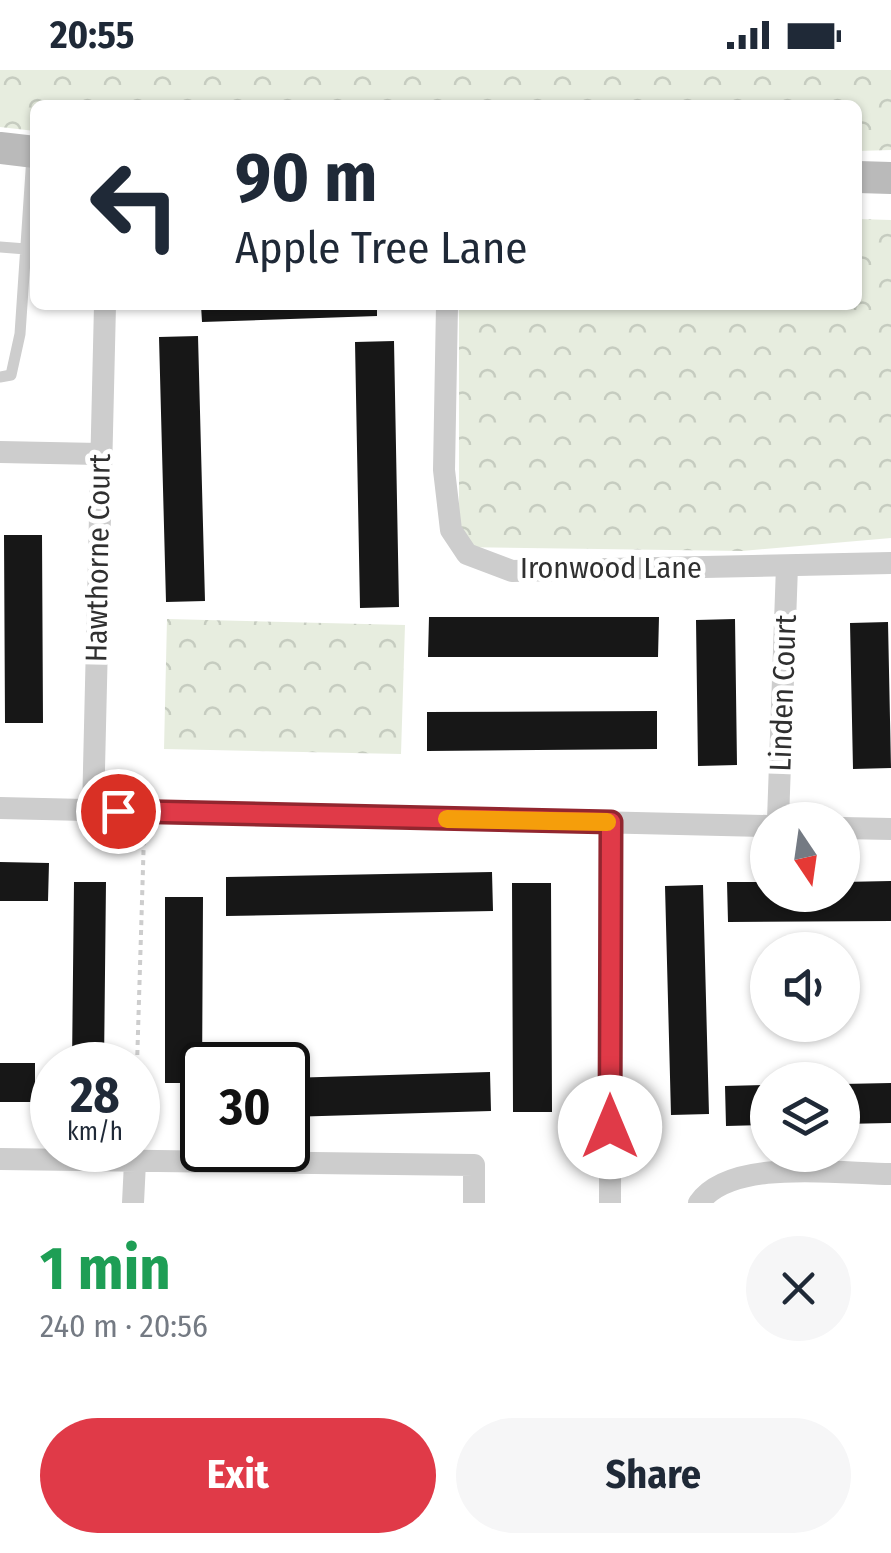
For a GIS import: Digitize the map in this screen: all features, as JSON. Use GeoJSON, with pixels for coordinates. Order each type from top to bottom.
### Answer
{"type":"FeatureCollection","features":[{"type":"Feature","properties":{"kind":"main road"},"geometry":{"type":"LineString","coordinates":[[862,177],[891,178]]}},
{"type":"Feature","properties":{"kind":"street","name":"Hawthorne Court"},"geometry":{"type":"LineString","coordinates":[[93,811],[105,310]]}},
{"type":"Feature","properties":{"kind":"street","name":"Ironwood Lane"},"geometry":{"type":"LineString","coordinates":[[447,310],[444,470],[451,530],[467,554],[512,571],[891,564]]}},
{"type":"Feature","properties":{"kind":"street"},"geometry":{"type":"LineString","coordinates":[[0,452],[99,454]]}},
{"type":"Feature","properties":{"kind":"street","name":"Linden Court"},"geometry":{"type":"LineString","coordinates":[[779,802],[787,566]]}},
{"type":"Feature","properties":{"kind":"street"},"geometry":{"type":"LineString","coordinates":[[0,808],[750,826]]}},
{"type":"Feature","properties":{"kind":"street"},"geometry":{"type":"LineString","coordinates":[[610,1203],[611,822]]}},
{"type":"Feature","properties":{"kind":"street"},"geometry":{"type":"LineString","coordinates":[[860,828],[891,829]]}},
{"type":"Feature","properties":{"kind":"street"},"geometry":{"type":"LineString","coordinates":[[0,1159],[30,1160]]}},
{"type":"Feature","properties":{"kind":"street"},"geometry":{"type":"LineString","coordinates":[[160,1162],[474,1166],[474,1203]]}},
{"type":"Feature","properties":{"kind":"street"},"geometry":{"type":"LineString","coordinates":[[134,1172],[134,1203]]}},
{"type":"Feature","properties":{"kind":"street"},"geometry":{"type":"LineString","coordinates":[[699,1203],[723,1182],[765,1172],[891,1174]]}},
{"type":"Feature","properties":{"kind":"lane"},"geometry":{"type":"LineString","coordinates":[[0,376],[10,375],[20,334],[26,249],[22,151]]}},
{"type":"Feature","properties":{"kind":"lane"},"geometry":{"type":"LineString","coordinates":[[0,247],[26,249]]}},
{"type":"Feature","properties":{"kind":"path"},"geometry":{"type":"LineString","coordinates":[[138,1042],[144,812]]}},
{"type":"Feature","properties":{"kind":"green space"},"geometry":{"type":"Polygon","coordinates":[[[0,70],[891,70],[891,150],[862,151],[862,100],[30,100],[30,130],[0,127],[0,70]]]}},
{"type":"Feature","properties":{"kind":"green space"},"geometry":{"type":"Polygon","coordinates":[[[862,219],[891,220],[891,538],[742,551],[459,547],[459,310],[862,310],[862,219]]]}},
{"type":"Feature","properties":{"kind":"green space"},"geometry":{"type":"Polygon","coordinates":[[[167,619],[405,625],[401,754],[164,749],[167,619]]]}},
{"type":"Feature","properties":{"kind":"building"},"geometry":{"type":"Polygon","coordinates":[[[201,310],[377,310],[377,316],[202,322],[201,310]]]}},
{"type":"Feature","properties":{"kind":"building"},"geometry":{"type":"Polygon","coordinates":[[[198,336],[205,601],[166,602],[159,337],[198,336]]]}},
{"type":"Feature","properties":{"kind":"building"},"geometry":{"type":"Polygon","coordinates":[[[394,341],[399,607],[360,608],[355,342],[394,341]]]}},
{"type":"Feature","properties":{"kind":"building"},"geometry":{"type":"Polygon","coordinates":[[[4,535],[42,535],[43,723],[5,723],[4,535]]]}},
{"type":"Feature","properties":{"kind":"building"},"geometry":{"type":"Polygon","coordinates":[[[429,617],[659,617],[658,657],[428,657],[429,617]]]}},
{"type":"Feature","properties":{"kind":"building"},"geometry":{"type":"Polygon","coordinates":[[[735,619],[737,765],[698,766],[696,620],[735,619]]]}},
{"type":"Feature","properties":{"kind":"building"},"geometry":{"type":"Polygon","coordinates":[[[888,622],[891,768],[853,769],[850,623],[888,622]]]}},
{"type":"Feature","properties":{"kind":"building"},"geometry":{"type":"Polygon","coordinates":[[[657,711],[657,749],[427,751],[427,712],[657,711]]]}},
{"type":"Feature","properties":{"kind":"building"},"geometry":{"type":"Polygon","coordinates":[[[0,862],[49,863],[48,901],[0,901],[0,862]]]}},
{"type":"Feature","properties":{"kind":"building"},"geometry":{"type":"Polygon","coordinates":[[[492,872],[493,911],[226,916],[226,877],[492,872]]]}},
{"type":"Feature","properties":{"kind":"building"},"geometry":{"type":"Polygon","coordinates":[[[891,881],[891,921],[728,922],[727,882],[750,882],[750,912],[860,912],[860,882],[891,881]]]}},
{"type":"Feature","properties":{"kind":"building"},"geometry":{"type":"Polygon","coordinates":[[[74,882],[106,882],[104,1042],[72,1042],[74,882]]]}},
{"type":"Feature","properties":{"kind":"building"},"geometry":{"type":"Polygon","coordinates":[[[512,883],[551,883],[552,1112],[513,1112],[512,883]]]}},
{"type":"Feature","properties":{"kind":"building"},"geometry":{"type":"Polygon","coordinates":[[[703,885],[709,1114],[671,1115],[665,886],[703,885]]]}},
{"type":"Feature","properties":{"kind":"building"},"geometry":{"type":"Polygon","coordinates":[[[165,897],[203,897],[202,1042],[180,1042],[180,1083],[165,1083],[165,897]]]}},
{"type":"Feature","properties":{"kind":"building"},"geometry":{"type":"Polygon","coordinates":[[[0,1063],[30,1063],[30,1102],[0,1102],[0,1063]]]}},
{"type":"Feature","properties":{"kind":"building"},"geometry":{"type":"Polygon","coordinates":[[[490,1072],[491,1111],[310,1116],[310,1077],[490,1072]]]}},
{"type":"Feature","properties":{"kind":"building"},"geometry":{"type":"Polygon","coordinates":[[[891,1083],[891,1123],[860,1124],[860,1084],[891,1083]]]}},
{"type":"Feature","properties":{"kind":"building"},"geometry":{"type":"Polygon","coordinates":[[[750,1085],[750,1125],[726,1126],[725,1086],[750,1085]]]}},
{"type":"Feature","properties":{"kind":"slow traffic"},"geometry":{"type":"LineString","coordinates":[[447,819],[607,822]]}},
{"type":"Feature","properties":{"kind":"route"},"geometry":{"type":"LineString","coordinates":[[118,811],[611,822],[610,1127]]}}]}
